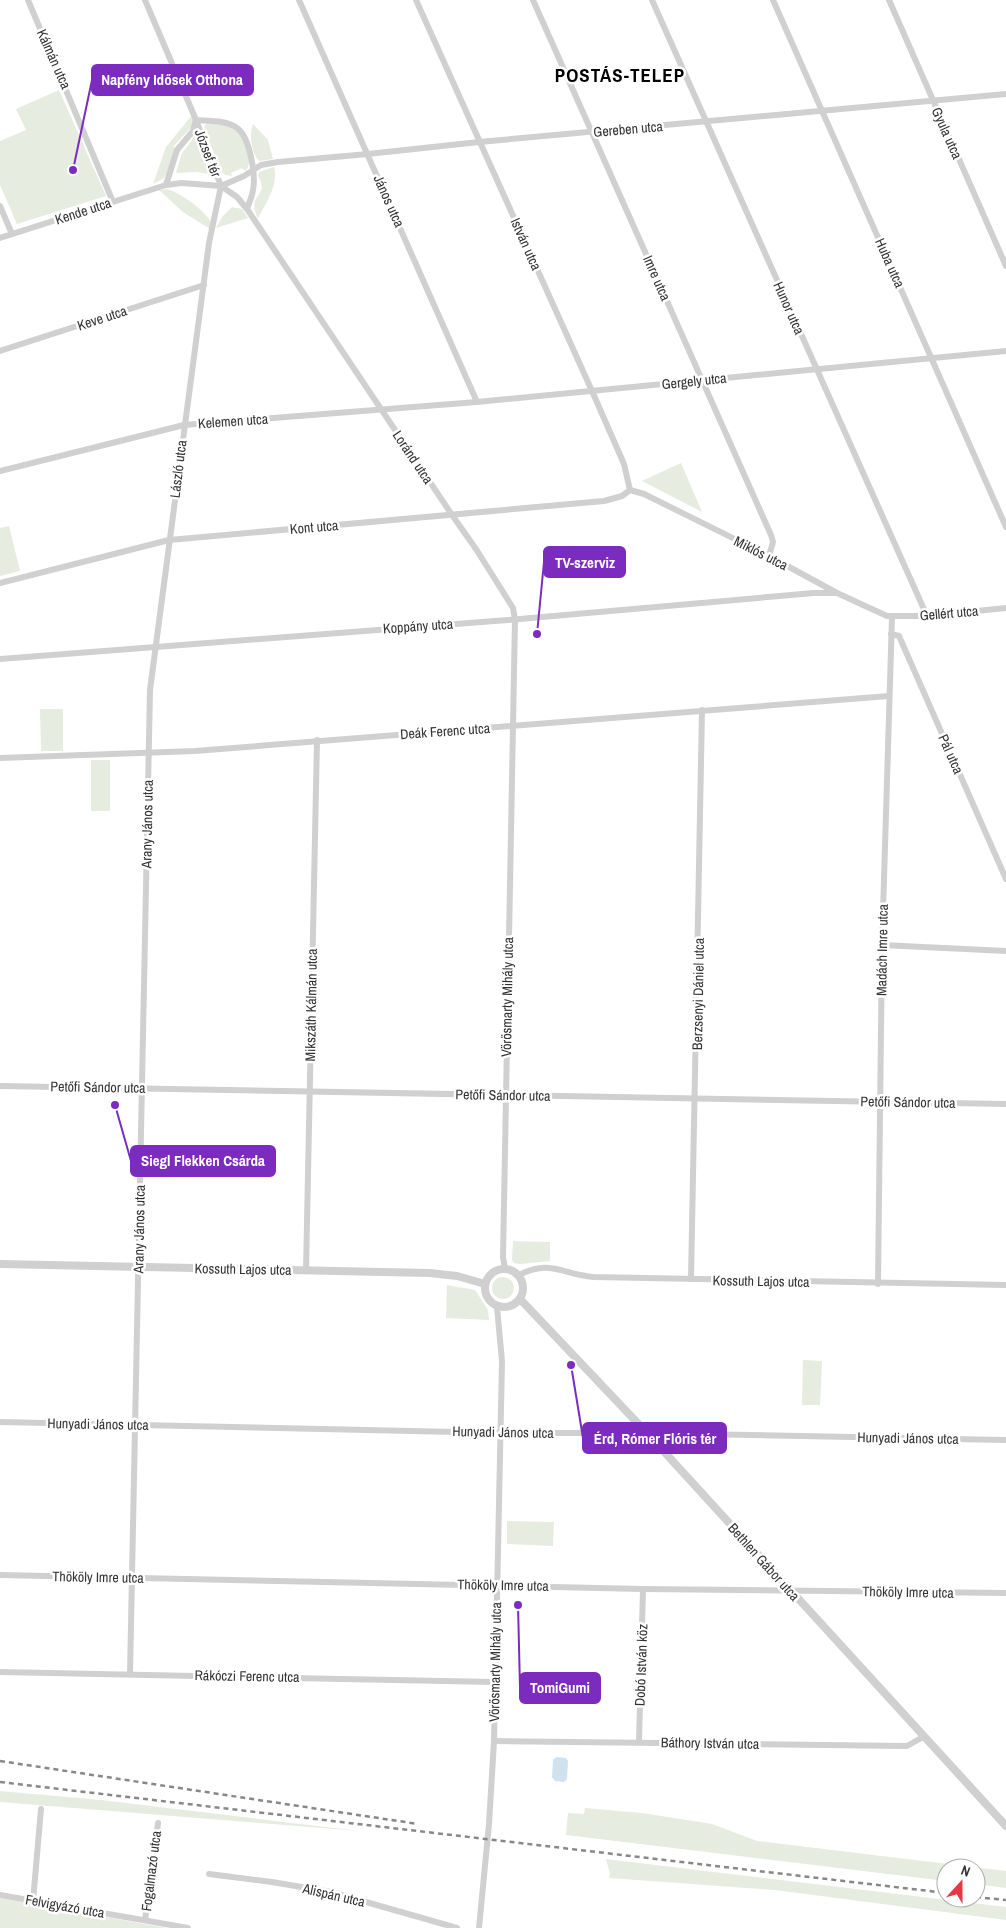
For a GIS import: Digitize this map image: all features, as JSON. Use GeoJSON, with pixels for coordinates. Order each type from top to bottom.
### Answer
{"type":"FeatureCollection","features":[{"type":"Feature","properties":{"kind":"street","name":"Kálmán utca"},"geometry":{"type":"LineString","coordinates":[[28,0],[113,202]]}},
{"type":"Feature","properties":{"kind":"street"},"geometry":{"type":"LineString","coordinates":[[145,0],[196,120]]}},
{"type":"Feature","properties":{"kind":"street","name":"János utca"},"geometry":{"type":"LineString","coordinates":[[299,0],[477,402]]}},
{"type":"Feature","properties":{"kind":"street","name":"István utca"},"geometry":{"type":"LineString","coordinates":[[416,0],[592,390],[624,464],[630,490]]}},
{"type":"Feature","properties":{"kind":"street","name":"Imre utca"},"geometry":{"type":"LineString","coordinates":[[533,0],[771,535],[773,548],[769,556]]}},
{"type":"Feature","properties":{"kind":"street","name":"Hunor utca"},"geometry":{"type":"LineString","coordinates":[[652,0],[926,616]]}},
{"type":"Feature","properties":{"kind":"street","name":"Huba utca"},"geometry":{"type":"LineString","coordinates":[[773,0],[1006,526]]}},
{"type":"Feature","properties":{"kind":"street","name":"Gyula utca"},"geometry":{"type":"LineString","coordinates":[[889,0],[1006,266]]}},
{"type":"Feature","properties":{"kind":"street","name":"Gereben utca"},"geometry":{"type":"LineString","coordinates":[[252,170],[261,165],[278,162],[1006,94]]}},
{"type":"Feature","properties":{"kind":"street","name":"József tér"},"geometry":{"type":"LineString","coordinates":[[196,120],[225,123],[239,129],[247,143],[252,170],[253,191],[247,208],[237,197],[221,186],[190,183],[166,185],[177,150],[193,131],[196,120]]}},
{"type":"Feature","properties":{"kind":"street","name":"József tér"},"geometry":{"type":"LineString","coordinates":[[196,120],[221,186]]}},
{"type":"Feature","properties":{"kind":"street","name":"József tér"},"geometry":{"type":"LineString","coordinates":[[221,186],[244,176],[252,170]]}},
{"type":"Feature","properties":{"kind":"street","name":"Kende utca"},"geometry":{"type":"LineString","coordinates":[[0,238],[166,185]]}},
{"type":"Feature","properties":{"kind":"street","name":"László utca"},"geometry":{"type":"LineString","coordinates":[[148,754],[150,690],[169,540],[209,243],[221,186]]}},
{"type":"Feature","properties":{"kind":"street"},"geometry":{"type":"LineString","coordinates":[[0,206],[12,234]]}},
{"type":"Feature","properties":{"kind":"street","name":"Loránd utca"},"geometry":{"type":"LineString","coordinates":[[247,208],[476,549],[513,608],[515,619],[512,726]]}},
{"type":"Feature","properties":{"kind":"street","name":"Keve utca"},"geometry":{"type":"LineString","coordinates":[[0,351],[204,285]]}},
{"type":"Feature","properties":{"kind":"street","name":"Gergely utca"},"geometry":{"type":"LineString","coordinates":[[381,409],[477,402],[816,368],[1006,352]]}},
{"type":"Feature","properties":{"kind":"street","name":"Kelemen utca"},"geometry":{"type":"LineString","coordinates":[[0,471],[184,424],[381,409]]}},
{"type":"Feature","properties":{"kind":"street","name":"Miklós utca"},"geometry":{"type":"LineString","coordinates":[[630,490],[644,494],[769,556],[837,593],[879,613],[892,617]]}},
{"type":"Feature","properties":{"kind":"street","name":"Kont utca"},"geometry":{"type":"LineString","coordinates":[[0,583],[169,540],[604,501],[622,496],[630,490]]}},
{"type":"Feature","properties":{"kind":"street","name":"Koppány utca"},"geometry":{"type":"LineString","coordinates":[[0,659],[837,593]]}},
{"type":"Feature","properties":{"kind":"street","name":"Gellért utca"},"geometry":{"type":"LineString","coordinates":[[892,617],[1005,610]]}},
{"type":"Feature","properties":{"kind":"street","name":"Madách Imre utca"},"geometry":{"type":"LineString","coordinates":[[878,1284],[882,945],[892,617]]}},
{"type":"Feature","properties":{"kind":"street","name":"Pál utca"},"geometry":{"type":"LineString","coordinates":[[891,634],[899,636],[1006,878]]}},
{"type":"Feature","properties":{"kind":"street","name":"Deák Ferenc utca"},"geometry":{"type":"LineString","coordinates":[[0,758],[148,754],[889,696]]}},
{"type":"Feature","properties":{"kind":"street","name":"Berzsenyi Dániel utca"},"geometry":{"type":"LineString","coordinates":[[691,1279],[696,1100],[702,710]]}},
{"type":"Feature","properties":{"kind":"street","name":"Vörösmarty Mihály utca"},"geometry":{"type":"LineString","coordinates":[[505,1269],[503,1257],[505,1095],[512,726]]}},
{"type":"Feature","properties":{"kind":"street","name":"Mikszáth Kálmán utca"},"geometry":{"type":"LineString","coordinates":[[306,1270],[308,1091],[317,740]]}},
{"type":"Feature","properties":{"kind":"street","name":"Arany János utca"},"geometry":{"type":"LineString","coordinates":[[130,1674],[148,754]]}},
{"type":"Feature","properties":{"kind":"street"},"geometry":{"type":"LineString","coordinates":[[882,945],[1006,951]]}},
{"type":"Feature","properties":{"kind":"street","name":"Petőfi Sándor utca"},"geometry":{"type":"LineString","coordinates":[[0,1086],[696,1100],[1006,1104]]}},
{"type":"Feature","properties":{"kind":"street","name":"Kossuth Lajos utca"},"geometry":{"type":"LineString","coordinates":[[0,1264],[437,1274],[464,1277],[485,1284]]}},
{"type":"Feature","properties":{"kind":"street","name":"Kossuth Lajos utca"},"geometry":{"type":"LineString","coordinates":[[518,1275],[536,1268],[552,1267],[576,1275],[594,1277],[1006,1286]]}},
{"type":"Feature","properties":{"kind":"street"},"geometry":{"type":"LineString","coordinates":[[505,1269],[518,1275],[523,1287],[520,1299],[510,1307],[497,1306],[488,1300],[484,1289],[492,1272],[505,1269]]}},
{"type":"Feature","properties":{"kind":"street","name":"Bethlen Gábor utca"},"geometry":{"type":"LineString","coordinates":[[520,1299],[647,1433],[1006,1826]]}},
{"type":"Feature","properties":{"kind":"street","name":"Vörösmarty Mihály utca"},"geometry":{"type":"LineString","coordinates":[[479,1928],[489,1824],[494,1741],[502,1362],[497,1306]]}},
{"type":"Feature","properties":{"kind":"street","name":"Hunyadi János utca"},"geometry":{"type":"LineString","coordinates":[[0,1422],[1006,1440]]}},
{"type":"Feature","properties":{"kind":"street","name":"Thököly Imre utca"},"geometry":{"type":"LineString","coordinates":[[0,1575],[643,1589],[1006,1593]]}},
{"type":"Feature","properties":{"kind":"street","name":"Dobó István köz"},"geometry":{"type":"LineString","coordinates":[[639,1742],[643,1589]]}},
{"type":"Feature","properties":{"kind":"street","name":"Rákóczi Ferenc utca"},"geometry":{"type":"LineString","coordinates":[[0,1672],[494,1682]]}},
{"type":"Feature","properties":{"kind":"street","name":"Báthory István utca"},"geometry":{"type":"LineString","coordinates":[[494,1741],[907,1746],[923,1736]]}},
{"type":"Feature","properties":{"kind":"street"},"geometry":{"type":"LineString","coordinates":[[33,1901],[41,1809]]}},
{"type":"Feature","properties":{"kind":"street","name":"Fogalmazó utca"},"geometry":{"type":"LineString","coordinates":[[145,1920],[158,1823]]}},
{"type":"Feature","properties":{"kind":"street","name":"Alispán utca"},"geometry":{"type":"LineString","coordinates":[[209,1874],[331,1892],[457,1928]]}},
{"type":"Feature","properties":{"kind":"street","name":"Felvigyázó utca"},"geometry":{"type":"LineString","coordinates":[[0,1895],[188,1928]]}},
{"type":"Feature","properties":{"kind":"shaded area"},"geometry":{"type":"Polygon","coordinates":[[[59,90],[106,196],[17,224],[0,185],[0,141],[26,130],[16,109],[59,90]]]}},
{"type":"Feature","properties":{"kind":"shaded area"},"geometry":{"type":"Polygon","coordinates":[[[193,114],[194,124],[174,146],[175,153],[167,173],[164,178],[153,184],[166,147],[193,114]]]}},
{"type":"Feature","properties":{"kind":"shaded area"},"geometry":{"type":"Polygon","coordinates":[[[207,123],[224,125],[240,133],[249,158],[248,167],[245,171],[242,168],[231,173],[232,176],[225,175],[222,172],[205,131],[204,127],[207,123]]]}},
{"type":"Feature","properties":{"kind":"shaded area"},"geometry":{"type":"Polygon","coordinates":[[[253,124],[268,140],[273,159],[259,161],[256,157],[251,133],[253,124]]]}},
{"type":"Feature","properties":{"kind":"shaded area"},"geometry":{"type":"Polygon","coordinates":[[[195,136],[210,174],[197,172],[176,173],[182,153],[195,136]]]}},
{"type":"Feature","properties":{"kind":"shaded area"},"geometry":{"type":"Polygon","coordinates":[[[274,167],[275,180],[273,187],[258,218],[254,204],[262,188],[258,176],[259,172],[274,167]]]}},
{"type":"Feature","properties":{"kind":"shaded area"},"geometry":{"type":"Polygon","coordinates":[[[168,189],[186,198],[203,212],[211,222],[210,229],[183,212],[159,190],[168,189]]]}},
{"type":"Feature","properties":{"kind":"shaded area"},"geometry":{"type":"Polygon","coordinates":[[[232,207],[242,209],[248,218],[216,228],[222,217],[232,207]]]}},
{"type":"Feature","properties":{"kind":"shaded area"},"geometry":{"type":"Polygon","coordinates":[[[681,463],[702,512],[642,481],[681,463]]]}},
{"type":"Feature","properties":{"kind":"shaded area"},"geometry":{"type":"Polygon","coordinates":[[[9,526],[20,571],[0,576],[0,528],[9,526]]]}},
{"type":"Feature","properties":{"kind":"shaded area"},"geometry":{"type":"Polygon","coordinates":[[[40,709],[63,709],[63,751],[41,751],[40,709]]]}},
{"type":"Feature","properties":{"kind":"shaded area"},"geometry":{"type":"Polygon","coordinates":[[[91,760],[110,760],[110,811],[91,811],[91,760]]]}},
{"type":"Feature","properties":{"kind":"shaded area"},"geometry":{"type":"Polygon","coordinates":[[[513,1241],[550,1242],[550,1261],[514,1263],[512,1260],[513,1241]]]}},
{"type":"Feature","properties":{"kind":"shaded area"},"geometry":{"type":"Polygon","coordinates":[[[503,1277],[511,1280],[514,1288],[511,1296],[503,1299],[495,1296],[492,1288],[495,1280],[503,1277]]]}},
{"type":"Feature","properties":{"kind":"shaded area"},"geometry":{"type":"Polygon","coordinates":[[[447,1285],[475,1290],[488,1310],[489,1320],[446,1318],[447,1285]]]}},
{"type":"Feature","properties":{"kind":"shaded area"},"geometry":{"type":"Polygon","coordinates":[[[803,1360],[822,1361],[820,1405],[802,1405],[803,1360]]]}},
{"type":"Feature","properties":{"kind":"shaded area"},"geometry":{"type":"Polygon","coordinates":[[[507,1521],[554,1522],[553,1546],[507,1544],[507,1521]]]}},
{"type":"Feature","properties":{"kind":"shaded area"},"geometry":{"type":"Polygon","coordinates":[[[0,1791],[101,1800],[359,1831],[0,1802],[0,1791]]]}},
{"type":"Feature","properties":{"kind":"shaded area"},"geometry":{"type":"Polygon","coordinates":[[[585,1808],[642,1813],[712,1824],[757,1841],[936,1863],[936,1880],[566,1835],[568,1813],[584,1814],[585,1808]]]}},
{"type":"Feature","properties":{"kind":"shaded area"},"geometry":{"type":"Polygon","coordinates":[[[606,1859],[936,1899],[936,1908],[986,1908],[986,1905],[1006,1907],[1006,1920],[775,1890],[609,1878],[610,1874],[606,1859]]]}},
{"type":"Feature","properties":{"kind":"shaded area"},"geometry":{"type":"Polygon","coordinates":[[[986,1869],[1006,1871],[1006,1888],[986,1885],[986,1869]]]}},
{"type":"Feature","properties":{"kind":"shaded area"},"geometry":{"type":"Polygon","coordinates":[[[0,1898],[167,1928],[0,1928],[0,1898]]]}},
{"type":"Feature","properties":{"kind":"water"},"geometry":{"type":"Polygon","coordinates":[[[556,1757],[566,1758],[568,1761],[567,1779],[564,1782],[555,1781],[552,1777],[553,1760],[556,1757]]]}},
{"type":"Feature","properties":{"kind":"railway"},"geometry":{"type":"LineString","coordinates":[[0,1761],[418,1824]]}},
{"type":"Feature","properties":{"kind":"railway"},"geometry":{"type":"LineString","coordinates":[[0,1782],[936,1892]]}},
{"type":"Feature","properties":{"kind":"railway"},"geometry":{"type":"LineString","coordinates":[[986,1898],[1006,1900]]}},
{"type":"Feature","properties":{"kind":"place","name":"Napfény Idősek Otthona"},"geometry":{"type":"Point","coordinates":[73,170]}},
{"type":"Feature","properties":{"kind":"place","name":"TV-szerviz"},"geometry":{"type":"Point","coordinates":[537,634]}},
{"type":"Feature","properties":{"kind":"place","name":"Siegl Flekken Csárda"},"geometry":{"type":"Point","coordinates":[115,1105]}},
{"type":"Feature","properties":{"kind":"place","name":"Érd, Rómer Flóris tér"},"geometry":{"type":"Point","coordinates":[571,1365]}},
{"type":"Feature","properties":{"kind":"place","name":"TomiGumi"},"geometry":{"type":"Point","coordinates":[518,1605]}},
{"type":"Feature","properties":{"kind":"district","name":"POSTÁS-TELEP"},"geometry":{"type":"Point","coordinates":[620,75]}}]}
